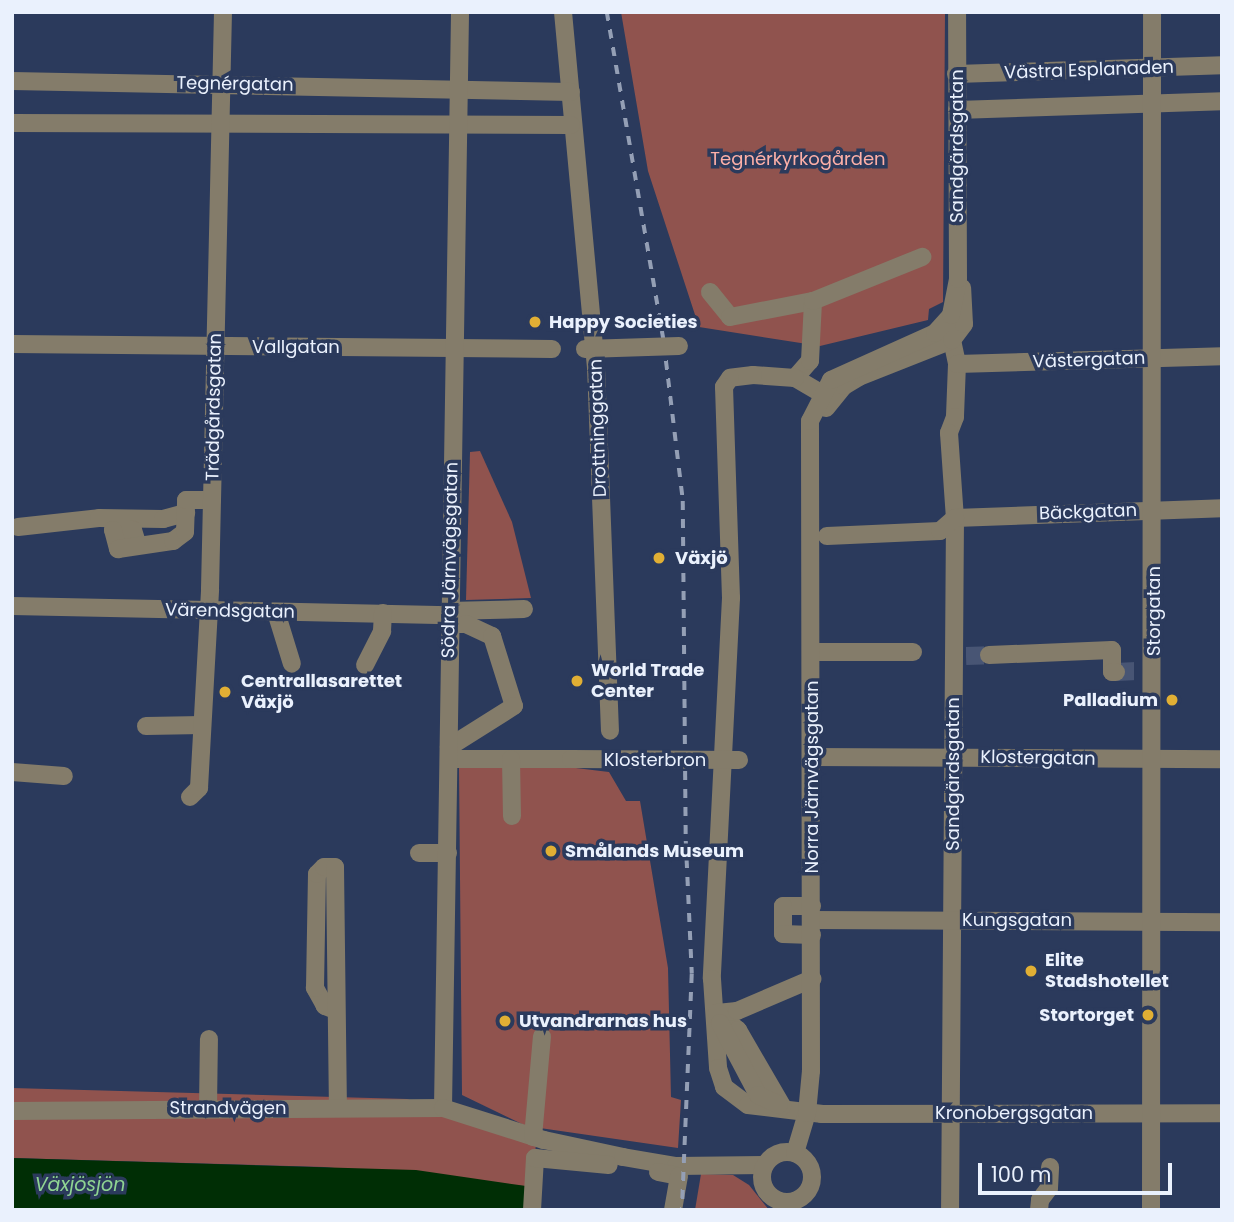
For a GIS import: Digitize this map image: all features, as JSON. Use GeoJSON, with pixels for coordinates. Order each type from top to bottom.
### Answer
{"type":"FeatureCollection","features":[{"type":"Feature","properties":{"kind":"street","name":"Trädgårdsgatan"},"geometry":{"type":"LineString","coordinates":[[190,797],[199,788],[209,610],[223,12]]}},
{"type":"Feature","properties":{"kind":"street","name":"Södra Järnvägsgatan"},"geometry":{"type":"LineString","coordinates":[[443,1108],[448,853],[448,617],[460,348],[457,123],[460,12]]}},
{"type":"Feature","properties":{"kind":"street","name":"Drottninggatan"},"geometry":{"type":"LineString","coordinates":[[563,12],[596,367],[602,615],[610,731]]}},
{"type":"Feature","properties":{"kind":"street","name":"Sandgärdsgatan"},"geometry":{"type":"LineString","coordinates":[[950,1210],[954,758],[960,656],[949,433],[955,417],[957,364],[947,334],[961,331],[965,313],[958,279],[957,12]]}},
{"type":"Feature","properties":{"kind":"street","name":"Storgatan"},"geometry":{"type":"LineString","coordinates":[[1152,12],[1154,509],[1145,671],[1153,760],[1152,1210]]}},
{"type":"Feature","properties":{"kind":"street","name":"Västra Esplanaden"},"geometry":{"type":"LineString","coordinates":[[956,74],[1222,65]]}},
{"type":"Feature","properties":{"kind":"street","name":"Tegnérgatan"},"geometry":{"type":"LineString","coordinates":[[12,80],[458,89]]}},
{"type":"Feature","properties":{"kind":"street"},"geometry":{"type":"LineString","coordinates":[[458,89],[571,92]]}},
{"type":"Feature","properties":{"kind":"street","name":"Västra Esplanaden"},"geometry":{"type":"LineString","coordinates":[[957,110],[1222,101]]}},
{"type":"Feature","properties":{"kind":"street","name":"Tegnérgatan"},"geometry":{"type":"LineString","coordinates":[[12,123],[457,123]]}},
{"type":"Feature","properties":{"kind":"street"},"geometry":{"type":"LineString","coordinates":[[457,123],[572,125]]}},
{"type":"Feature","properties":{"kind":"street"},"geometry":{"type":"LineString","coordinates":[[710,292],[730,317],[813,301],[922,257]]}},
{"type":"Feature","properties":{"kind":"street"},"geometry":{"type":"LineString","coordinates":[[795,378],[810,361],[813,301]]}},
{"type":"Feature","properties":{"kind":"street","name":"Norra Järnvägsgatan"},"geometry":{"type":"LineString","coordinates":[[801,1157],[813,1122],[807,1113],[812,979],[813,441],[826,396],[947,334]]}},
{"type":"Feature","properties":{"kind":"street","name":"Vallgatan"},"geometry":{"type":"LineString","coordinates":[[12,344],[552,349]]}},
{"type":"Feature","properties":{"kind":"street"},"geometry":{"type":"LineString","coordinates":[[585,349],[679,346]]}},
{"type":"Feature","properties":{"kind":"street","name":"Västergatan"},"geometry":{"type":"LineString","coordinates":[[957,364],[1222,356]]}},
{"type":"Feature","properties":{"kind":"street"},"geometry":{"type":"LineString","coordinates":[[783,1107],[748,1105],[724,1087],[718,1068],[717,1013],[712,979],[731,576],[724,387],[730,378],[753,374],[795,378],[826,396]]}},
{"type":"Feature","properties":{"kind":"street"},"geometry":{"type":"LineString","coordinates":[[137,543],[180,538],[185,531],[186,500],[212,500]]}},
{"type":"Feature","properties":{"kind":"street","name":"Bäckgatan"},"geometry":{"type":"LineString","coordinates":[[955,518],[1222,508]]}},
{"type":"Feature","properties":{"kind":"street"},"geometry":{"type":"LineString","coordinates":[[18,527],[99,518],[163,519],[186,513]]}},
{"type":"Feature","properties":{"kind":"street"},"geometry":{"type":"LineString","coordinates":[[827,536],[940,531],[955,518]]}},
{"type":"Feature","properties":{"kind":"street","name":"Värendsgatan"},"geometry":{"type":"LineString","coordinates":[[12,606],[448,617]]}},
{"type":"Feature","properties":{"kind":"street"},"geometry":{"type":"LineString","coordinates":[[448,617],[524,608]]}},
{"type":"Feature","properties":{"kind":"street"},"geometry":{"type":"LineString","coordinates":[[276,612],[292,664]]}},
{"type":"Feature","properties":{"kind":"street"},"geometry":{"type":"LineString","coordinates":[[365,665],[382,631],[383,614]]}},
{"type":"Feature","properties":{"kind":"street"},"geometry":{"type":"LineString","coordinates":[[448,617],[492,636],[514,706],[449,753]]}},
{"type":"Feature","properties":{"kind":"street"},"geometry":{"type":"LineString","coordinates":[[812,647],[912,652]]}},
{"type":"Feature","properties":{"kind":"street"},"geometry":{"type":"LineString","coordinates":[[989,655],[1112,650],[1112,672],[1116,671]]}},
{"type":"Feature","properties":{"kind":"street"},"geometry":{"type":"LineString","coordinates":[[146,726],[202,725]]}},
{"type":"Feature","properties":{"kind":"street","name":"Klosterbron"},"geometry":{"type":"LineString","coordinates":[[449,753],[511,759],[738,760]]}},
{"type":"Feature","properties":{"kind":"street","name":"Klostergatan"},"geometry":{"type":"LineString","coordinates":[[812,757],[1222,759]]}},
{"type":"Feature","properties":{"kind":"street"},"geometry":{"type":"LineString","coordinates":[[511,759],[512,816]]}},
{"type":"Feature","properties":{"kind":"street"},"geometry":{"type":"LineString","coordinates":[[12,772],[64,776]]}},
{"type":"Feature","properties":{"kind":"street"},"geometry":{"type":"LineString","coordinates":[[419,853],[448,853]]}},
{"type":"Feature","properties":{"kind":"street"},"geometry":{"type":"LineString","coordinates":[[333,1009],[324,1006],[315,988],[317,874],[324,867],[335,867],[341,967],[333,1009],[338,1107]]}},
{"type":"Feature","properties":{"kind":"street","name":"Kungsgatan"},"geometry":{"type":"LineString","coordinates":[[812,920],[1222,922]]}},
{"type":"Feature","properties":{"kind":"street"},"geometry":{"type":"LineString","coordinates":[[717,1013],[737,1011],[812,979]]}},
{"type":"Feature","properties":{"kind":"street"},"geometry":{"type":"LineString","coordinates":[[717,1013],[724,1037],[758,1095],[783,1107]]}},
{"type":"Feature","properties":{"kind":"street"},"geometry":{"type":"LineString","coordinates":[[533,1137],[542,1036]]}},
{"type":"Feature","properties":{"kind":"street"},"geometry":{"type":"LineString","coordinates":[[208,1107],[209,1039]]}},
{"type":"Feature","properties":{"kind":"street","name":"Strandvägen"},"geometry":{"type":"LineString","coordinates":[[12,1111],[208,1107],[443,1108],[533,1137],[676,1166],[764,1165]]}},
{"type":"Feature","properties":{"kind":"street","name":"Kronobergsgatan"},"geometry":{"type":"LineString","coordinates":[[783,1107],[807,1113],[1222,1113]]}},
{"type":"Feature","properties":{"kind":"street"},"geometry":{"type":"LineString","coordinates":[[776,1154],[801,1157],[811,1179],[808,1201],[778,1204],[762,1182],[764,1165],[776,1154]]}},
{"type":"Feature","properties":{"kind":"street"},"geometry":{"type":"LineString","coordinates":[[532,1210],[535,1158],[679,1176],[673,1210]]}},
{"type":"Feature","properties":{"kind":"street"},"geometry":{"type":"LineString","coordinates":[[1040,1210],[1040,1199],[1049,1188],[1049,1167]]}},
{"type":"Feature","properties":{"kind":"green space","name":"Tegnérkyrkogården"},"geometry":{"type":"Polygon","coordinates":[[[621,12],[945,12],[943,302],[929,309],[928,320],[820,346],[699,327],[648,171],[621,12]]]}},
{"type":"Feature","properties":{"kind":"green space"},"geometry":{"type":"Polygon","coordinates":[[[480,451],[512,522],[531,598],[466,600],[470,452],[480,451]]]}},
{"type":"Feature","properties":{"kind":"green space"},"geometry":{"type":"Polygon","coordinates":[[[551,765],[609,772],[626,801],[640,801],[668,968],[671,1097],[681,1100],[678,1148],[526,1126],[462,1095],[459,767],[551,765]]]}},
{"type":"Feature","properties":{"kind":"green space"},"geometry":{"type":"Polygon","coordinates":[[[12,1088],[407,1099],[536,1142],[533,1187],[324,1167],[12,1158],[12,1088]]]}},
{"type":"Feature","properties":{"kind":"green space"},"geometry":{"type":"Polygon","coordinates":[[[701,1174],[733,1175],[749,1185],[769,1210],[695,1210],[701,1174]]]}},
{"type":"Feature","properties":{"kind":"water","name":"Växjösjön"},"geometry":{"type":"Polygon","coordinates":[[[12,1158],[416,1170],[526,1186],[531,1210],[12,1210],[12,1158]]]}},
{"type":"Feature","properties":{"kind":"tunnel"},"geometry":{"type":"LineString","coordinates":[[966,656],[989,655]]}},
{"type":"Feature","properties":{"kind":"tunnel"},"geometry":{"type":"LineString","coordinates":[[1116,672],[1137,671]]}},
{"type":"Feature","properties":{"kind":"railway"},"geometry":{"type":"LineString","coordinates":[[607,12],[664,343],[683,501],[686,841],[692,974],[682,1210]]}},
{"type":"Feature","properties":{"kind":"place","name":"Happy Societies"},"geometry":{"type":"Point","coordinates":[535,322]}},
{"type":"Feature","properties":{"kind":"place","name":"Växjö"},"geometry":{"type":"Point","coordinates":[659,558]}},
{"type":"Feature","properties":{"kind":"place","name":"World Trade Center"},"geometry":{"type":"Point","coordinates":[577,681]}},
{"type":"Feature","properties":{"kind":"place","name":"Centrallasarettet Växjö"},"geometry":{"type":"Point","coordinates":[225,692]}},
{"type":"Feature","properties":{"kind":"place","name":"Palladium"},"geometry":{"type":"Point","coordinates":[1172,700]}},
{"type":"Feature","properties":{"kind":"place","name":"Smålands Museum"},"geometry":{"type":"Point","coordinates":[551,851]}},
{"type":"Feature","properties":{"kind":"place","name":"Elite Stadshotellet"},"geometry":{"type":"Point","coordinates":[1031,971]}},
{"type":"Feature","properties":{"kind":"place","name":"Stortorget"},"geometry":{"type":"Point","coordinates":[1148,1015]}},
{"type":"Feature","properties":{"kind":"place","name":"Utvandrarnas hus"},"geometry":{"type":"Point","coordinates":[505,1021]}}]}
